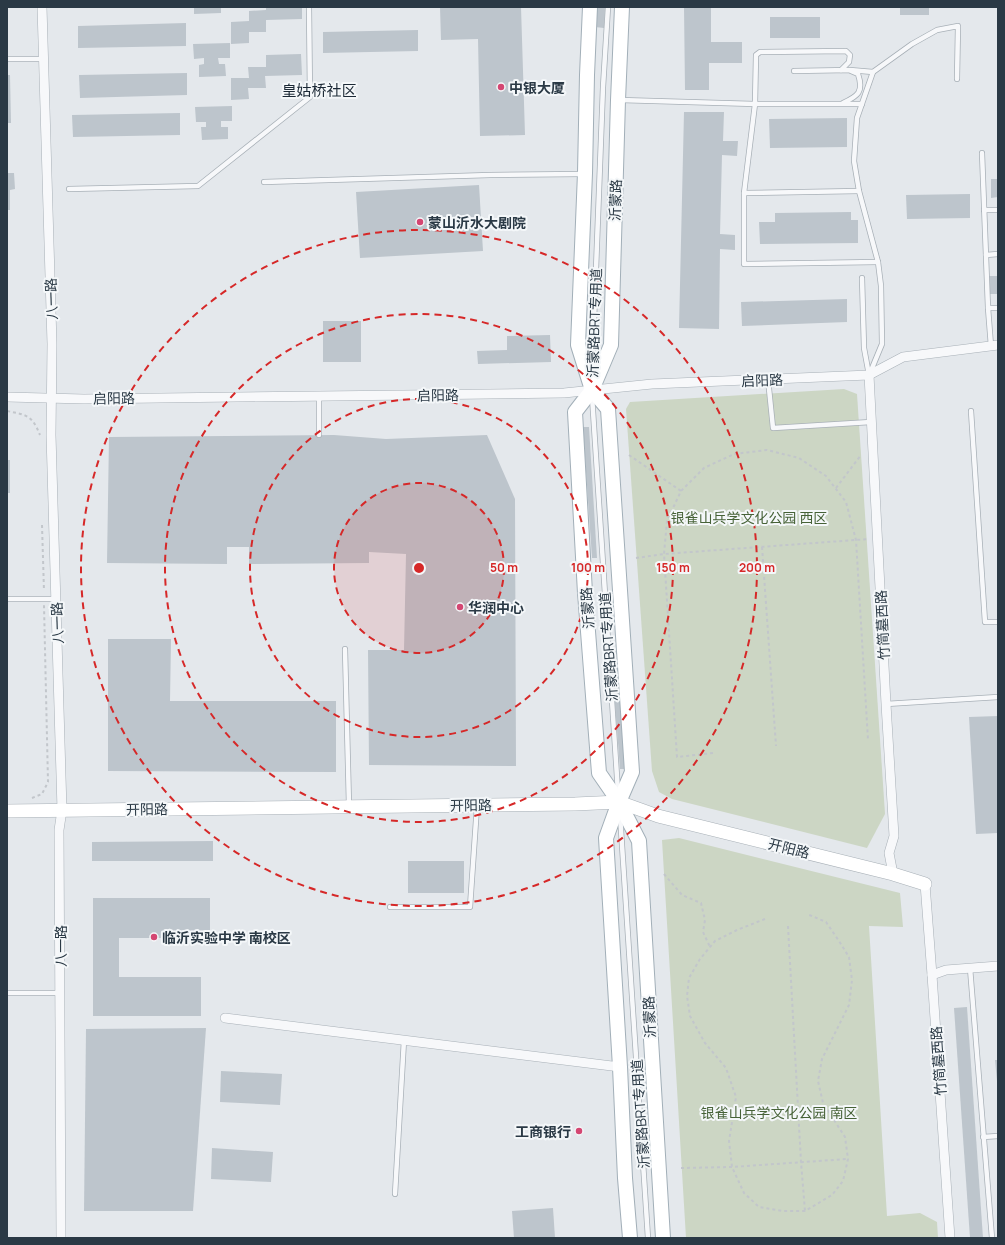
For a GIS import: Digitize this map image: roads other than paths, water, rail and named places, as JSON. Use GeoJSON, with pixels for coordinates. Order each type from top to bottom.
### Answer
{"type":"FeatureCollection","features":[{"type":"Feature","properties":{"kind":"main road"},"geometry":{"type":"LineString","coordinates":[[590,7],[578,345],[592,390],[608,409],[632,772],[606,838],[620,1067],[625,1178],[630,1238]]}},
{"type":"Feature","properties":{"kind":"main road","name":"沂蒙路"},"geometry":{"type":"LineString","coordinates":[[622,7],[611,345],[592,390],[575,412],[585,593],[599,773],[619,802],[639,841],[650,1043],[663,1238]]}},
{"type":"Feature","properties":{"kind":"street","name":"八一路"},"geometry":{"type":"LineString","coordinates":[[42,7],[52,338],[51,398],[62,810],[59,830],[61,1238]]}},
{"type":"Feature","properties":{"kind":"street"},"geometry":{"type":"LineString","coordinates":[[869,375],[903,357],[994,346]]}},
{"type":"Feature","properties":{"kind":"street","name":"启阳路"},"geometry":{"type":"LineString","coordinates":[[7,397],[51,398],[558,393],[652,384],[869,375]]}},
{"type":"Feature","properties":{"kind":"street","name":"竹简墓西路"},"geometry":{"type":"LineString","coordinates":[[869,375],[894,836],[889,853],[893,874]]}},
{"type":"Feature","properties":{"kind":"street","name":"开阳路"},"geometry":{"type":"LineString","coordinates":[[7,810],[619,802],[658,816],[893,874],[924,884]]}},
{"type":"Feature","properties":{"kind":"street","name":"竹简墓西路"},"geometry":{"type":"LineString","coordinates":[[924,884],[932,976],[950,1238]]}},
{"type":"Feature","properties":{"kind":"street"},"geometry":{"type":"LineString","coordinates":[[932,976],[946,970],[998,966]]}},
{"type":"Feature","properties":{"kind":"street"},"geometry":{"type":"LineString","coordinates":[[225,1018],[620,1067]]}},
{"type":"Feature","properties":{"kind":"lane"},"geometry":{"type":"LineString","coordinates":[[69,189],[198,186],[310,98],[309,7]]}},
{"type":"Feature","properties":{"kind":"lane","name":"沂蒙路BRT专用道"},"geometry":{"type":"LineString","coordinates":[[592,390],[603,87],[608,7]]}},
{"type":"Feature","properties":{"kind":"lane"},"geometry":{"type":"LineString","coordinates":[[869,375],[882,344],[881,286],[878,262],[859,191],[854,161],[857,118],[873,72],[912,44],[937,30],[958,26],[957,79]]}},
{"type":"Feature","properties":{"kind":"lane"},"geometry":{"type":"LineString","coordinates":[[841,70],[849,62],[850,55],[846,51],[760,52],[756,56],[755,104],[744,193],[744,264],[878,262]]}},
{"type":"Feature","properties":{"kind":"lane"},"geometry":{"type":"LineString","coordinates":[[7,59],[44,59]]}},
{"type":"Feature","properties":{"kind":"lane"},"geometry":{"type":"LineString","coordinates":[[840,104],[854,98],[860,92],[861,83],[858,74],[850,70]]}},
{"type":"Feature","properties":{"kind":"lane"},"geometry":{"type":"LineString","coordinates":[[794,71],[850,70],[873,72]]}},
{"type":"Feature","properties":{"kind":"lane"},"geometry":{"type":"LineString","coordinates":[[618,100],[755,104],[862,104]]}},
{"type":"Feature","properties":{"kind":"lane"},"geometry":{"type":"LineString","coordinates":[[982,153],[988,308],[994,346]]}},
{"type":"Feature","properties":{"kind":"lane"},"geometry":{"type":"LineString","coordinates":[[264,182],[585,173]]}},
{"type":"Feature","properties":{"kind":"lane"},"geometry":{"type":"LineString","coordinates":[[744,193],[859,191]]}},
{"type":"Feature","properties":{"kind":"lane"},"geometry":{"type":"LineString","coordinates":[[984,210],[998,210]]}},
{"type":"Feature","properties":{"kind":"lane"},"geometry":{"type":"LineString","coordinates":[[986,255],[998,254]]}},
{"type":"Feature","properties":{"kind":"lane"},"geometry":{"type":"LineString","coordinates":[[862,278],[864,348],[869,375]]}},
{"type":"Feature","properties":{"kind":"lane"},"geometry":{"type":"LineString","coordinates":[[988,308],[998,308]]}},
{"type":"Feature","properties":{"kind":"lane"},"geometry":{"type":"LineString","coordinates":[[768,379],[773,428],[872,422]]}},
{"type":"Feature","properties":{"kind":"lane"},"geometry":{"type":"LineString","coordinates":[[319,396],[319,435]]}},
{"type":"Feature","properties":{"kind":"lane"},"geometry":{"type":"LineString","coordinates":[[971,411],[985,622],[998,622]]}},
{"type":"Feature","properties":{"kind":"lane"},"geometry":{"type":"LineString","coordinates":[[7,599],[56,599]]}},
{"type":"Feature","properties":{"kind":"lane"},"geometry":{"type":"LineString","coordinates":[[345,649],[349,806]]}},
{"type":"Feature","properties":{"kind":"lane"},"geometry":{"type":"LineString","coordinates":[[886,704],[998,697]]}},
{"type":"Feature","properties":{"kind":"lane","name":"沂蒙路BRT专用道"},"geometry":{"type":"LineString","coordinates":[[619,802],[648,1238]]}},
{"type":"Feature","properties":{"kind":"lane"},"geometry":{"type":"LineString","coordinates":[[390,907],[470,907],[477,805]]}},
{"type":"Feature","properties":{"kind":"lane"},"geometry":{"type":"LineString","coordinates":[[970,968],[992,1238]]}},
{"type":"Feature","properties":{"kind":"lane"},"geometry":{"type":"LineString","coordinates":[[7,993],[60,993]]}},
{"type":"Feature","properties":{"kind":"lane"},"geometry":{"type":"LineString","coordinates":[[395,1194],[404,1040]]}},
{"type":"Feature","properties":{"kind":"lane"},"geometry":{"type":"LineString","coordinates":[[983,1137],[998,1136]]}},
{"type":"Feature","properties":{"kind":"place","name":"中银大厦"},"geometry":{"type":"Point","coordinates":[501,87]}},
{"type":"Feature","properties":{"kind":"place","name":"蒙山沂水大剧院"},"geometry":{"type":"Point","coordinates":[420,222]}},
{"type":"Feature","properties":{"kind":"place","name":"华润中心"},"geometry":{"type":"Point","coordinates":[460,607]}},
{"type":"Feature","properties":{"kind":"place","name":"临沂实验中学 南校区"},"geometry":{"type":"Point","coordinates":[154,937]}},
{"type":"Feature","properties":{"kind":"place","name":"工商银行"},"geometry":{"type":"Point","coordinates":[579,1131]}},
{"type":"Feature","properties":{"kind":"district","name":"皇姑桥社区"},"geometry":{"type":"Point","coordinates":[319,90]}},
{"type":"Feature","properties":{"kind":"park label","name":"银雀山兵学文化公园 西区"},"geometry":{"type":"Point","coordinates":[749,517]}},
{"type":"Feature","properties":{"kind":"park label","name":"银雀山兵学文化公园 南区"},"geometry":{"type":"Point","coordinates":[779,1112]}}]}
